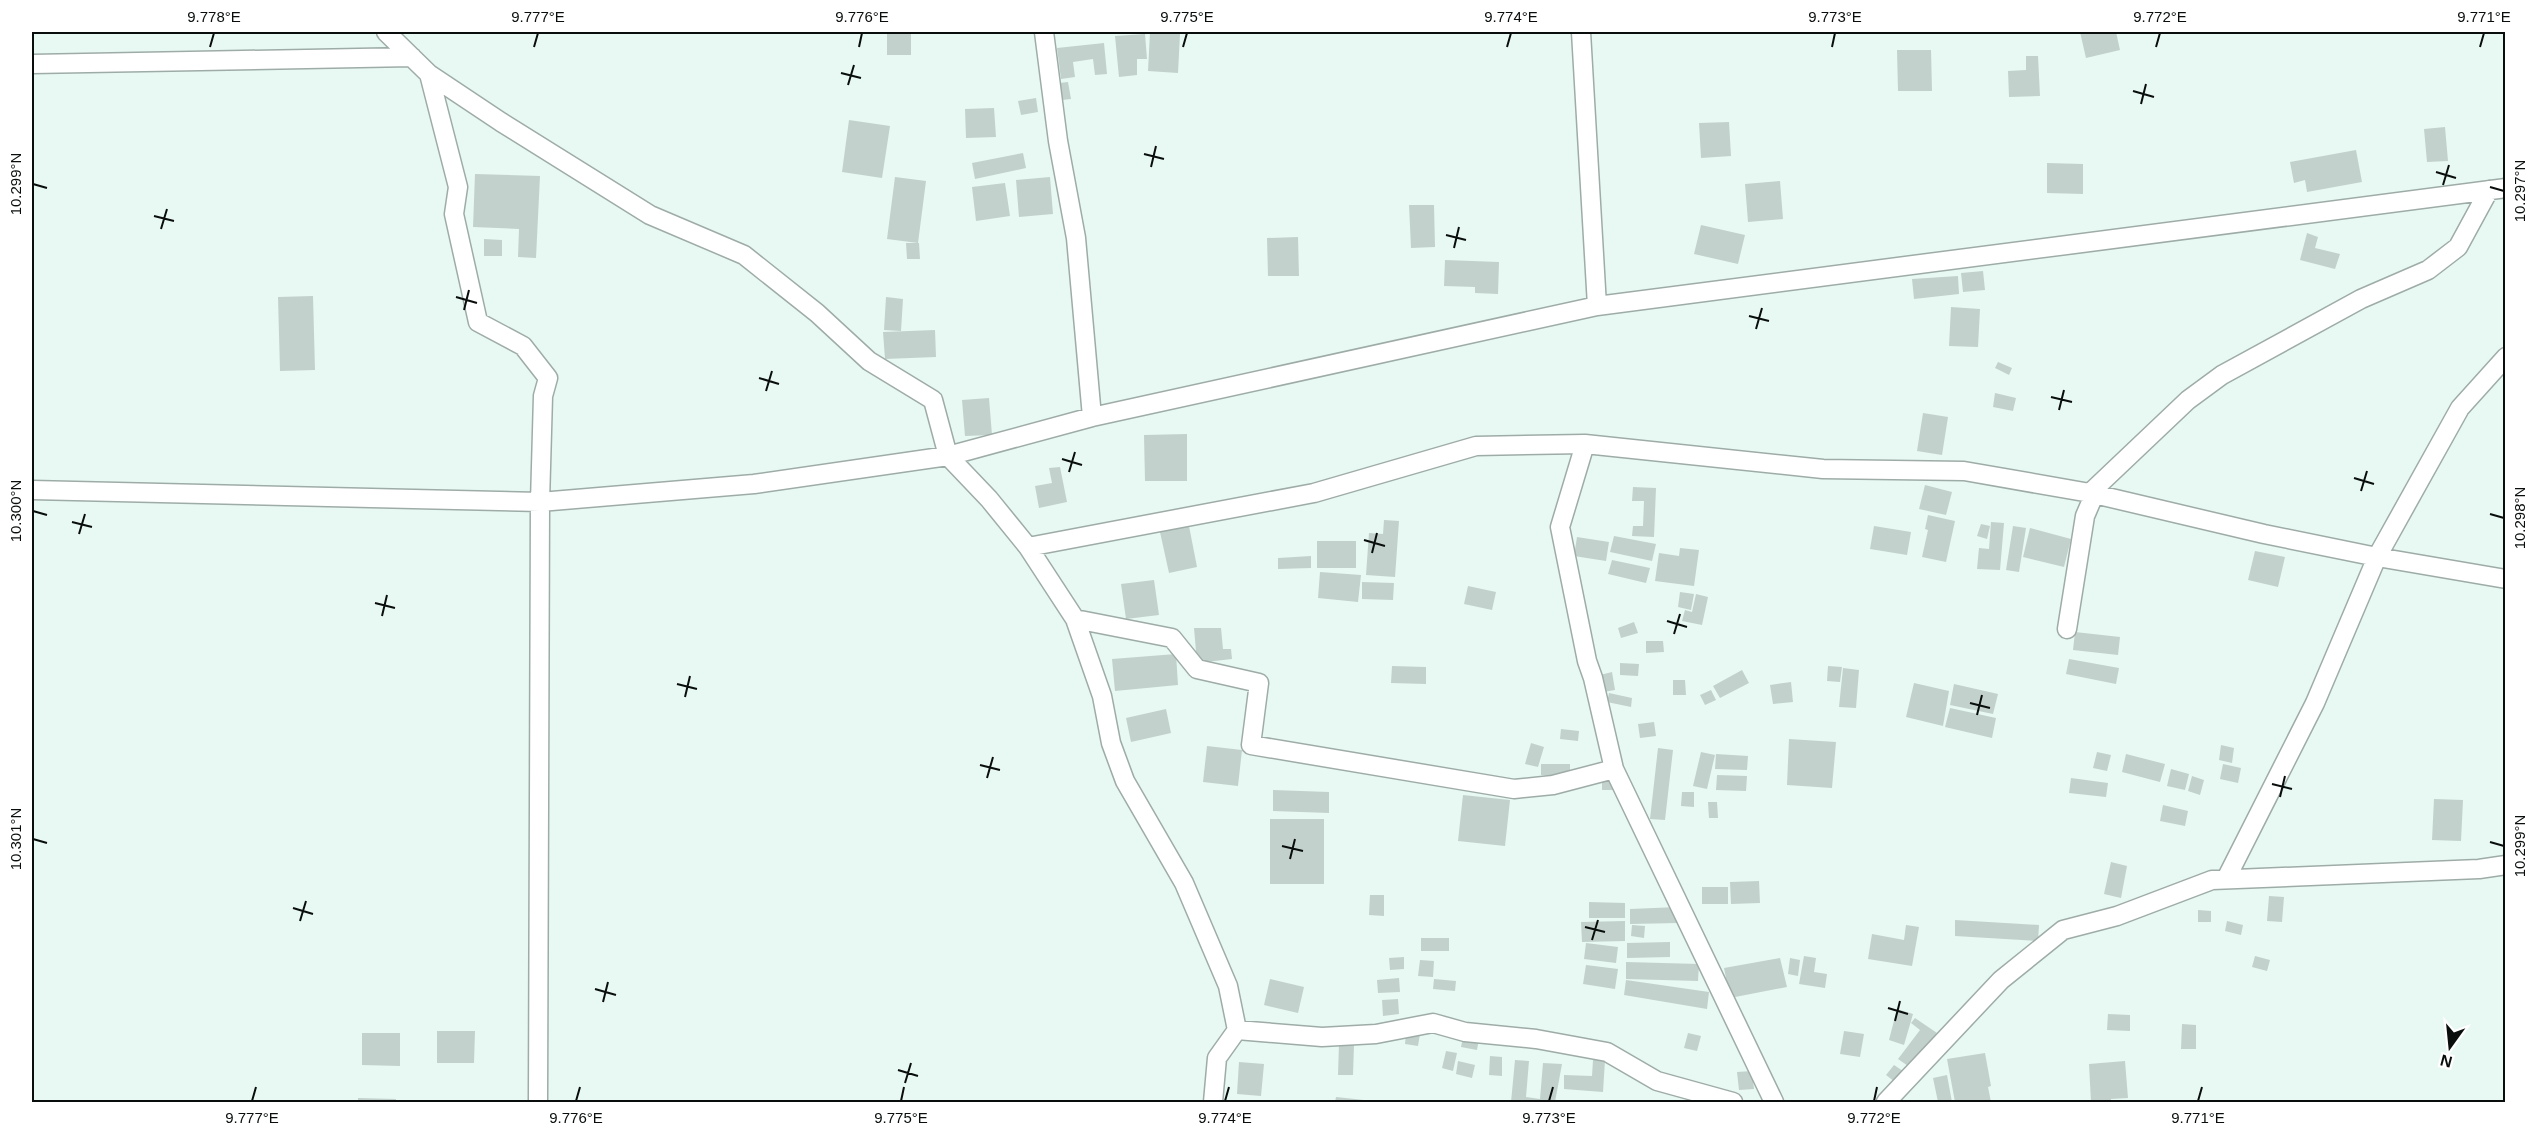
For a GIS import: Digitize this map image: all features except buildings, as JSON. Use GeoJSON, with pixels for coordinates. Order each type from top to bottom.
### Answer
{"type":"FeatureCollection","features":[{"type":"Feature","properties":{"kind":"street"},"geometry":{"type":"LineString","coordinates":[[386,32],[429,74],[638,208],[744,255],[817,313],[869,361],[933,400],[948,456],[989,499],[1028,547],[1075,619],[1102,696],[1111,743],[1125,781],[1189,893],[1228,986],[1237,1030],[1217,1058],[1213,1102]]}},
{"type":"Feature","properties":{"kind":"street"},"geometry":{"type":"LineString","coordinates":[[1044,32],[1058,141],[1076,238],[1092,417]]}},
{"type":"Feature","properties":{"kind":"street"},"geometry":{"type":"LineString","coordinates":[[1581,32],[1598,306]]}},
{"type":"Feature","properties":{"kind":"street"},"geometry":{"type":"LineString","coordinates":[[32,64],[412,57]]}},
{"type":"Feature","properties":{"kind":"street"},"geometry":{"type":"LineString","coordinates":[[429,74],[458,187],[454,214],[478,322],[523,346],[548,378],[543,396],[540,502],[538,1102]]}},
{"type":"Feature","properties":{"kind":"street"},"geometry":{"type":"LineString","coordinates":[[32,490],[540,502],[754,484],[948,456],[1092,417],[1598,306],[2497,189]]}},
{"type":"Feature","properties":{"kind":"street"},"geometry":{"type":"LineString","coordinates":[[2090,493],[2187,400],[2222,375],[2361,299],[2428,270],[2458,247],[2497,189]]}},
{"type":"Feature","properties":{"kind":"street"},"geometry":{"type":"LineString","coordinates":[[2226,879],[2315,703],[2377,557],[2460,408],[2505,357]]}},
{"type":"Feature","properties":{"kind":"street"},"geometry":{"type":"LineString","coordinates":[[1028,547],[1314,493],[1476,446],[1585,444],[1824,469],[1964,471],[2090,493],[2264,534],[2377,557],[2505,579]]}},
{"type":"Feature","properties":{"kind":"street"},"geometry":{"type":"LineString","coordinates":[[1585,444],[1560,527],[1587,661],[1614,769],[1774,1102]]}},
{"type":"Feature","properties":{"kind":"street"},"geometry":{"type":"LineString","coordinates":[[2067,628],[2085,516],[2094,495],[2090,493]]}},
{"type":"Feature","properties":{"kind":"street"},"geometry":{"type":"LineString","coordinates":[[1075,619],[1172,638],[1197,669],[1259,683],[1251,745],[1514,789],[1553,785],[1614,769]]}},
{"type":"Feature","properties":{"kind":"street"},"geometry":{"type":"LineString","coordinates":[[1886,1102],[2001,980],[2064,930],[2117,916],[2212,880],[2457,870],[2505,865]]}},
{"type":"Feature","properties":{"kind":"street"},"geometry":{"type":"LineString","coordinates":[[1237,1030],[1322,1037],[1376,1034],[1433,1023],[1465,1032],[1536,1038],[1607,1052],[1657,1081],[1733,1102]]}}]}
